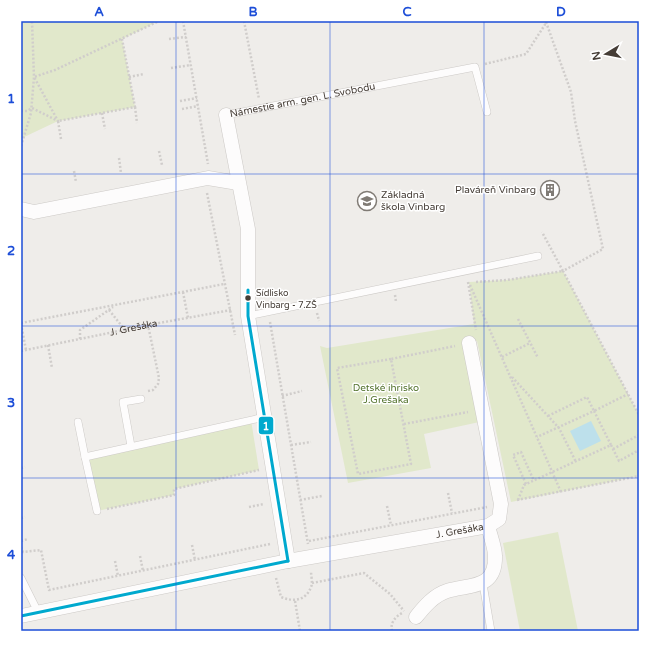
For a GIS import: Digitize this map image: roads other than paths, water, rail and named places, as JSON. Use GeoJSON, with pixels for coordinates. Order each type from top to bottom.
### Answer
{"type":"FeatureCollection","features":[{"type":"Feature","properties":{"kind":"street","name":"Námestie arm. gen. L. Svobodu"},"geometry":{"type":"LineString","coordinates":[[226,114],[238,183]]}},
{"type":"Feature","properties":{"kind":"street"},"geometry":{"type":"LineString","coordinates":[[21,210],[34,212],[208,178],[238,183],[248,229],[248,312],[288,561]]}},
{"type":"Feature","properties":{"kind":"street","name":"J. Grešáka"},"geometry":{"type":"LineString","coordinates":[[21,616],[288,561],[488,526],[499,519],[506,503],[482,409],[469,343]]}},
{"type":"Feature","properties":{"kind":"street"},"geometry":{"type":"LineString","coordinates":[[411,615],[446,591],[483,584],[492,574],[495,556],[488,526]]}},
{"type":"Feature","properties":{"kind":"lane","name":"Námestie arm. gen. L. Svobodu"},"geometry":{"type":"LineString","coordinates":[[226,114],[475,67],[487,112]]}},
{"type":"Feature","properties":{"kind":"lane"},"geometry":{"type":"LineString","coordinates":[[248,312],[267,312],[538,256]]}},
{"type":"Feature","properties":{"kind":"lane"},"geometry":{"type":"LineString","coordinates":[[131,446],[123,402],[143,395]]}},
{"type":"Feature","properties":{"kind":"lane"},"geometry":{"type":"LineString","coordinates":[[85,457],[266,417]]}},
{"type":"Feature","properties":{"kind":"lane"},"geometry":{"type":"LineString","coordinates":[[78,422],[97,511]]}},
{"type":"Feature","properties":{"kind":"lane"},"geometry":{"type":"LineString","coordinates":[[21,578],[38,612]]}},
{"type":"Feature","properties":{"kind":"lane"},"geometry":{"type":"LineString","coordinates":[[483,584],[492,631]]}},
{"type":"Feature","properties":{"kind":"water"},"geometry":{"type":"Polygon","coordinates":[[[591,421],[601,441],[580,451],[570,431],[591,421]]]}},
{"type":"Feature","properties":{"kind":"place","name":"Plaváreň Vinbarg"},"geometry":{"type":"Point","coordinates":[550,190]}},
{"type":"Feature","properties":{"kind":"place","name":"Základná škola Vinbarg"},"geometry":{"type":"Point","coordinates":[367,201]}},
{"type":"Feature","properties":{"kind":"place","name":"Sídlisko Vinbarg - 7.ZŠ"},"geometry":{"type":"Point","coordinates":[248,298]}},
{"type":"Feature","properties":{"kind":"park label","name":"Detské ihrisko J.Grešaka"},"geometry":{"type":"Point","coordinates":[386,394]}}]}
